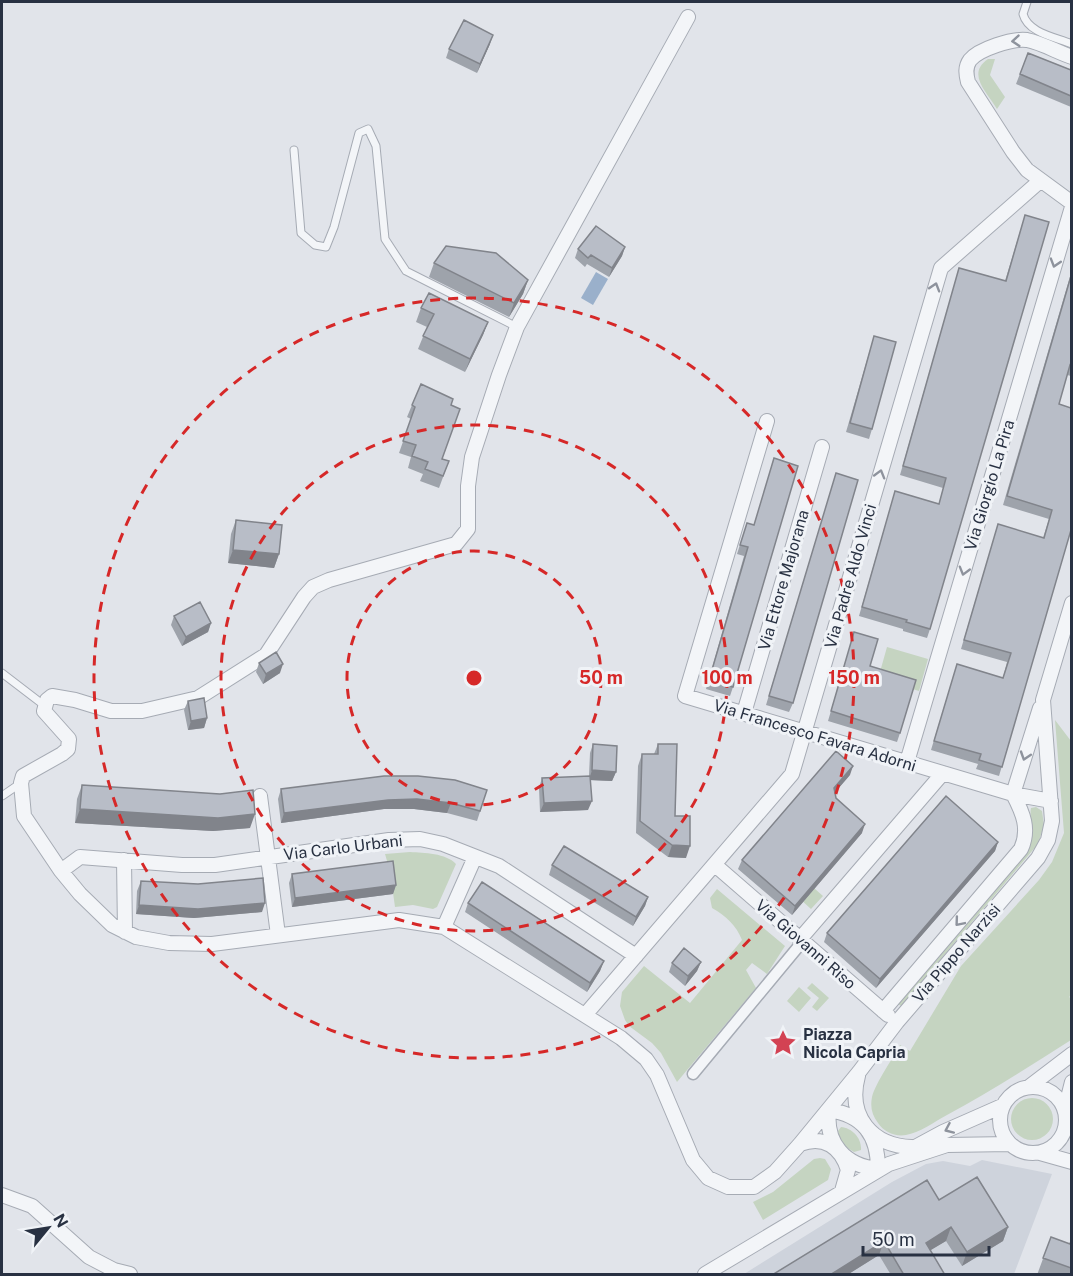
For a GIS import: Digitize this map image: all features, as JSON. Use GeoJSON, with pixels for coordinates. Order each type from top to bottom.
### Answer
{"type":"FeatureCollection","features":[{"type":"Feature","properties":{"kind":"street"},"geometry":{"type":"LineString","coordinates":[[475,856],[444,927],[399,920],[212,944],[169,943],[136,938],[112,925],[80,894],[61,871],[24,816],[21,783],[23,776],[28,772],[68,749],[69,740],[44,711],[47,700],[52,696],[111,711],[142,711],[198,698],[266,655],[313,587],[329,580],[456,544],[468,530],[468,486],[472,457],[517,327],[688,17]]}},
{"type":"Feature","properties":{"kind":"street"},"geometry":{"type":"LineString","coordinates":[[1071,57],[1028,40],[1017,39],[977,53],[969,62],[966,72],[968,82],[1027,170],[1071,205]]}},
{"type":"Feature","properties":{"kind":"street","name":"Via Padre Aldo Vinci"},"geometry":{"type":"LineString","coordinates":[[585,1016],[792,774],[941,268],[1040,181]]}},
{"type":"Feature","properties":{"kind":"street","name":"Via Giorgio La Pira"},"geometry":{"type":"LineString","coordinates":[[907,762],[1071,205]]}},
{"type":"Feature","properties":{"kind":"street","name":"Via Francesco Favara Adorni"},"geometry":{"type":"LineString","coordinates":[[767,421],[686,696],[1012,794],[1051,801]]}},
{"type":"Feature","properties":{"kind":"street","name":"Via Ettore Majorana"},"geometry":{"type":"LineString","coordinates":[[744,713],[822,447]]}},
{"type":"Feature","properties":{"kind":"street","name":"Via Pippo Narzisi"},"geometry":{"type":"LineString","coordinates":[[444,927],[621,1038],[646,1059],[660,1081],[693,1160],[708,1178],[728,1187],[754,1186],[775,1172],[829,1110],[897,1022],[1038,858],[1048,840],[1052,821],[1043,700],[1071,603]]}},
{"type":"Feature","properties":{"kind":"street"},"geometry":{"type":"LineString","coordinates":[[883,1011],[1021,849],[1025,840],[1025,825],[1023,813],[1012,794],[1043,700]]}},
{"type":"Feature","properties":{"kind":"street"},"geometry":{"type":"LineString","coordinates":[[693,1074],[801,940],[943,773]]}},
{"type":"Feature","properties":{"kind":"street"},"geometry":{"type":"LineString","coordinates":[[260,796],[278,935]]}},
{"type":"Feature","properties":{"kind":"street","name":"Via Carlo Urbani"},"geometry":{"type":"LineString","coordinates":[[61,871],[80,857],[182,865],[215,865],[389,840],[420,839],[443,844],[499,866],[636,956]]}},
{"type":"Feature","properties":{"kind":"street"},"geometry":{"type":"LineString","coordinates":[[124,861],[124,932]]}},
{"type":"Feature","properties":{"kind":"street","name":"Via Giovanni Riso"},"geometry":{"type":"LineString","coordinates":[[715,865],[897,1022]]}},
{"type":"Feature","properties":{"kind":"street"},"geometry":{"type":"LineString","coordinates":[[1071,1054],[1030,1086],[1009,1096],[1002,1106],[1000,1126],[1005,1139],[1024,1152],[1040,1153],[1071,1162]]}},
{"type":"Feature","properties":{"kind":"street"},"geometry":{"type":"LineString","coordinates":[[859,1072],[855,1087],[855,1102],[884,1166]]}},
{"type":"Feature","properties":{"kind":"street"},"geometry":{"type":"LineString","coordinates":[[1040,1153],[1060,1140],[1068,1118],[1071,1082]]}},
{"type":"Feature","properties":{"kind":"street"},"geometry":{"type":"LineString","coordinates":[[1030,1086],[1041,1087],[1051,1092],[1060,1100],[1068,1118]]}},
{"type":"Feature","properties":{"kind":"street"},"geometry":{"type":"LineString","coordinates":[[705,1275],[912,1148],[1002,1106]]}},
{"type":"Feature","properties":{"kind":"street"},"geometry":{"type":"LineString","coordinates":[[842,1191],[848,1170],[829,1133],[829,1110],[844,1112],[856,1118],[877,1138],[888,1144],[912,1148]]}},
{"type":"Feature","properties":{"kind":"street"},"geometry":{"type":"LineString","coordinates":[[800,1144],[810,1140],[829,1143],[855,1163],[868,1168],[884,1166],[947,1145],[1010,1144]]}},
{"type":"Feature","properties":{"kind":"street"},"geometry":{"type":"LineString","coordinates":[[2,1195],[32,1206],[89,1257],[114,1270],[130,1275]]}},
{"type":"Feature","properties":{"kind":"lane"},"geometry":{"type":"LineString","coordinates":[[1027,2],[1023,14],[1033,29],[1071,44]]}},
{"type":"Feature","properties":{"kind":"lane"},"geometry":{"type":"LineString","coordinates":[[294,150],[301,233],[315,245],[326,247],[334,227],[359,133],[368,129],[376,146],[385,238],[406,271],[517,327]]}},
{"type":"Feature","properties":{"kind":"lane"},"geometry":{"type":"LineString","coordinates":[[2,673],[45,705]]}},
{"type":"Feature","properties":{"kind":"lane"},"geometry":{"type":"LineString","coordinates":[[2,796],[21,783]]}},
{"type":"Feature","properties":{"kind":"shaded area"},"geometry":{"type":"Polygon","coordinates":[[[982,1160],[1052,1174],[1014,1274],[744,1274],[892,1182],[926,1164],[943,1161],[970,1166],[982,1160]]]}},
{"type":"Feature","properties":{"kind":"green space"},"geometry":{"type":"Polygon","coordinates":[[[988,59],[995,59],[990,75],[1005,97],[997,109],[980,83],[979,71],[988,59]]]}},
{"type":"Feature","properties":{"kind":"green space"},"geometry":{"type":"Polygon","coordinates":[[[887,647],[928,659],[919,691],[878,679],[887,647]]]}},
{"type":"Feature","properties":{"kind":"green space"},"geometry":{"type":"Polygon","coordinates":[[[1055,720],[1071,741],[1072,994],[1069,997],[1072,999],[1071,1040],[921,1130],[906,1135],[890,1133],[883,1129],[873,1114],[872,1097],[900,1045],[910,1051],[961,966],[1039,880],[1052,862],[1064,833],[1055,720]]]}},
{"type":"Feature","properties":{"kind":"green space"},"geometry":{"type":"Polygon","coordinates":[[[1036,807],[1042,811],[1044,825],[1038,844],[901,1006],[898,1004],[1031,839],[1031,808],[1036,807]]]}},
{"type":"Feature","properties":{"kind":"green space"},"geometry":{"type":"Polygon","coordinates":[[[410,852],[441,856],[456,864],[437,907],[433,909],[413,905],[395,907],[385,854],[410,852]]]}},
{"type":"Feature","properties":{"kind":"green space"},"geometry":{"type":"Polygon","coordinates":[[[789,866],[823,896],[811,909],[778,879],[789,866]]]}},
{"type":"Feature","properties":{"kind":"green space"},"geometry":{"type":"Polygon","coordinates":[[[717,889],[785,946],[767,974],[752,963],[746,970],[756,988],[677,1082],[661,1053],[625,1020],[620,1006],[622,992],[644,966],[690,1003],[742,940],[730,921],[712,908],[710,898],[717,889]]]}},
{"type":"Feature","properties":{"kind":"green space"},"geometry":{"type":"Polygon","coordinates":[[[812,983],[829,998],[817,1011],[812,1007],[819,998],[807,988],[812,983]]]}},
{"type":"Feature","properties":{"kind":"green space"},"geometry":{"type":"Polygon","coordinates":[[[799,987],[811,998],[799,1012],[787,1001],[799,987]]]}},
{"type":"Feature","properties":{"kind":"green space"},"geometry":{"type":"Polygon","coordinates":[[[1032,1098],[1040,1099],[1047,1104],[1052,1111],[1052,1127],[1047,1134],[1040,1139],[1032,1140],[1024,1139],[1017,1134],[1012,1127],[1011,1119],[1012,1111],[1017,1104],[1024,1099],[1032,1098]]]}},
{"type":"Feature","properties":{"kind":"green space"},"geometry":{"type":"Polygon","coordinates":[[[841,1127],[855,1134],[860,1141],[861,1150],[854,1152],[843,1143],[838,1131],[841,1127]]]}},
{"type":"Feature","properties":{"kind":"green space"},"geometry":{"type":"Polygon","coordinates":[[[814,1159],[825,1159],[831,1169],[828,1180],[763,1220],[753,1202],[773,1192],[814,1159]]]}},
{"type":"Feature","properties":{"kind":"water"},"geometry":{"type":"Polygon","coordinates":[[[596,272],[608,279],[593,305],[581,298],[596,272]]]}},
{"type":"Feature","properties":{"kind":"building"},"geometry":{"type":"Polygon","coordinates":[[[464,20],[493,35],[480,64],[449,49],[464,20]]]}},
{"type":"Feature","properties":{"kind":"building"},"geometry":{"type":"Polygon","coordinates":[[[1028,53],[1071,70],[1071,96],[1020,74],[1028,53]]]}},
{"type":"Feature","properties":{"kind":"building"},"geometry":{"type":"Polygon","coordinates":[[[1025,215],[1049,222],[930,629],[862,607],[895,491],[939,504],[946,478],[903,466],[959,268],[1006,281],[1025,215]]]}},
{"type":"Feature","properties":{"kind":"building"},"geometry":{"type":"Polygon","coordinates":[[[596,226],[625,247],[612,268],[591,255],[588,258],[578,249],[596,226]]]}},
{"type":"Feature","properties":{"kind":"building"},"geometry":{"type":"Polygon","coordinates":[[[446,246],[496,253],[528,280],[514,303],[434,263],[446,246]]]}},
{"type":"Feature","properties":{"kind":"building"},"geometry":{"type":"Polygon","coordinates":[[[1071,276],[1071,366],[1059,404],[1071,408],[1071,530],[1002,767],[979,760],[981,754],[934,741],[957,664],[1003,678],[1011,653],[964,640],[998,524],[1044,538],[1052,510],[1007,496],[1071,276]]]}},
{"type":"Feature","properties":{"kind":"building"},"geometry":{"type":"Polygon","coordinates":[[[429,293],[488,322],[470,359],[423,336],[434,314],[421,308],[429,293]]]}},
{"type":"Feature","properties":{"kind":"building"},"geometry":{"type":"Polygon","coordinates":[[[874,336],[896,342],[872,429],[850,423],[874,336]]]}},
{"type":"Feature","properties":{"kind":"building"},"geometry":{"type":"Polygon","coordinates":[[[421,384],[453,399],[451,405],[460,409],[442,459],[449,461],[443,476],[425,469],[428,462],[412,456],[416,445],[403,441],[415,407],[412,405],[421,384]]]}},
{"type":"Feature","properties":{"kind":"building"},"geometry":{"type":"Polygon","coordinates":[[[774,458],[798,466],[733,687],[709,680],[748,547],[740,545],[747,523],[754,525],[774,458]]]}},
{"type":"Feature","properties":{"kind":"building"},"geometry":{"type":"Polygon","coordinates":[[[836,473],[858,480],[793,703],[769,696],[836,473]]]}},
{"type":"Feature","properties":{"kind":"building"},"geometry":{"type":"Polygon","coordinates":[[[236,520],[282,525],[279,554],[233,550],[236,520]]]}},
{"type":"Feature","properties":{"kind":"building"},"geometry":{"type":"Polygon","coordinates":[[[200,602],[211,623],[186,637],[174,616],[200,602]]]}},
{"type":"Feature","properties":{"kind":"building"},"geometry":{"type":"Polygon","coordinates":[[[854,632],[878,639],[870,666],[916,680],[900,733],[831,711],[854,632]]]}},
{"type":"Feature","properties":{"kind":"building"},"geometry":{"type":"Polygon","coordinates":[[[276,652],[283,664],[266,674],[259,663],[276,652]]]}},
{"type":"Feature","properties":{"kind":"building"},"geometry":{"type":"Polygon","coordinates":[[[204,698],[207,718],[191,721],[188,701],[204,698]]]}},
{"type":"Feature","properties":{"kind":"building"},"geometry":{"type":"Polygon","coordinates":[[[593,744],[617,746],[616,772],[592,770],[593,744]]]}},
{"type":"Feature","properties":{"kind":"building"},"geometry":{"type":"Polygon","coordinates":[[[658,744],[677,744],[675,816],[690,816],[690,846],[672,845],[640,821],[642,754],[658,754],[658,744]]]}},
{"type":"Feature","properties":{"kind":"building"},"geometry":{"type":"Polygon","coordinates":[[[836,751],[853,766],[834,788],[836,798],[865,824],[795,906],[742,860],[836,751]]]}},
{"type":"Feature","properties":{"kind":"building"},"geometry":{"type":"Polygon","coordinates":[[[384,776],[418,776],[455,780],[487,790],[480,811],[451,803],[417,799],[388,800],[284,813],[281,789],[384,776]]]}},
{"type":"Feature","properties":{"kind":"building"},"geometry":{"type":"Polygon","coordinates":[[[590,776],[592,801],[544,803],[542,778],[590,776]]]}},
{"type":"Feature","properties":{"kind":"building"},"geometry":{"type":"Polygon","coordinates":[[[82,785],[220,794],[253,790],[255,814],[218,818],[80,809],[82,785]]]}},
{"type":"Feature","properties":{"kind":"building"},"geometry":{"type":"Polygon","coordinates":[[[946,796],[998,842],[880,979],[827,933],[946,796]]]}},
{"type":"Feature","properties":{"kind":"building"},"geometry":{"type":"Polygon","coordinates":[[[564,846],[648,897],[636,917],[552,865],[564,846]]]}},
{"type":"Feature","properties":{"kind":"building"},"geometry":{"type":"Polygon","coordinates":[[[393,861],[396,885],[295,898],[292,874],[393,861]]]}},
{"type":"Feature","properties":{"kind":"building"},"geometry":{"type":"Polygon","coordinates":[[[263,878],[265,903],[198,909],[139,905],[141,881],[198,884],[263,878]]]}},
{"type":"Feature","properties":{"kind":"building"},"geometry":{"type":"Polygon","coordinates":[[[482,882],[604,961],[590,983],[468,903],[482,882]]]}},
{"type":"Feature","properties":{"kind":"building"},"geometry":{"type":"Polygon","coordinates":[[[684,948],[701,962],[688,976],[672,963],[684,948]]]}},
{"type":"Feature","properties":{"kind":"building"},"geometry":{"type":"Polygon","coordinates":[[[977,1177],[1008,1227],[967,1252],[951,1227],[926,1243],[945,1275],[904,1275],[884,1241],[830,1275],[772,1275],[927,1180],[939,1200],[977,1177]]]}},
{"type":"Feature","properties":{"kind":"building"},"geometry":{"type":"Polygon","coordinates":[[[1051,1237],[1070,1244],[1071,1241],[1071,1268],[1043,1258],[1051,1237]]]}},
{"type":"Feature","properties":{"kind":"place","name":"Piazza Nicola Capria"},"geometry":{"type":"Point","coordinates":[783,1043]}}]}
